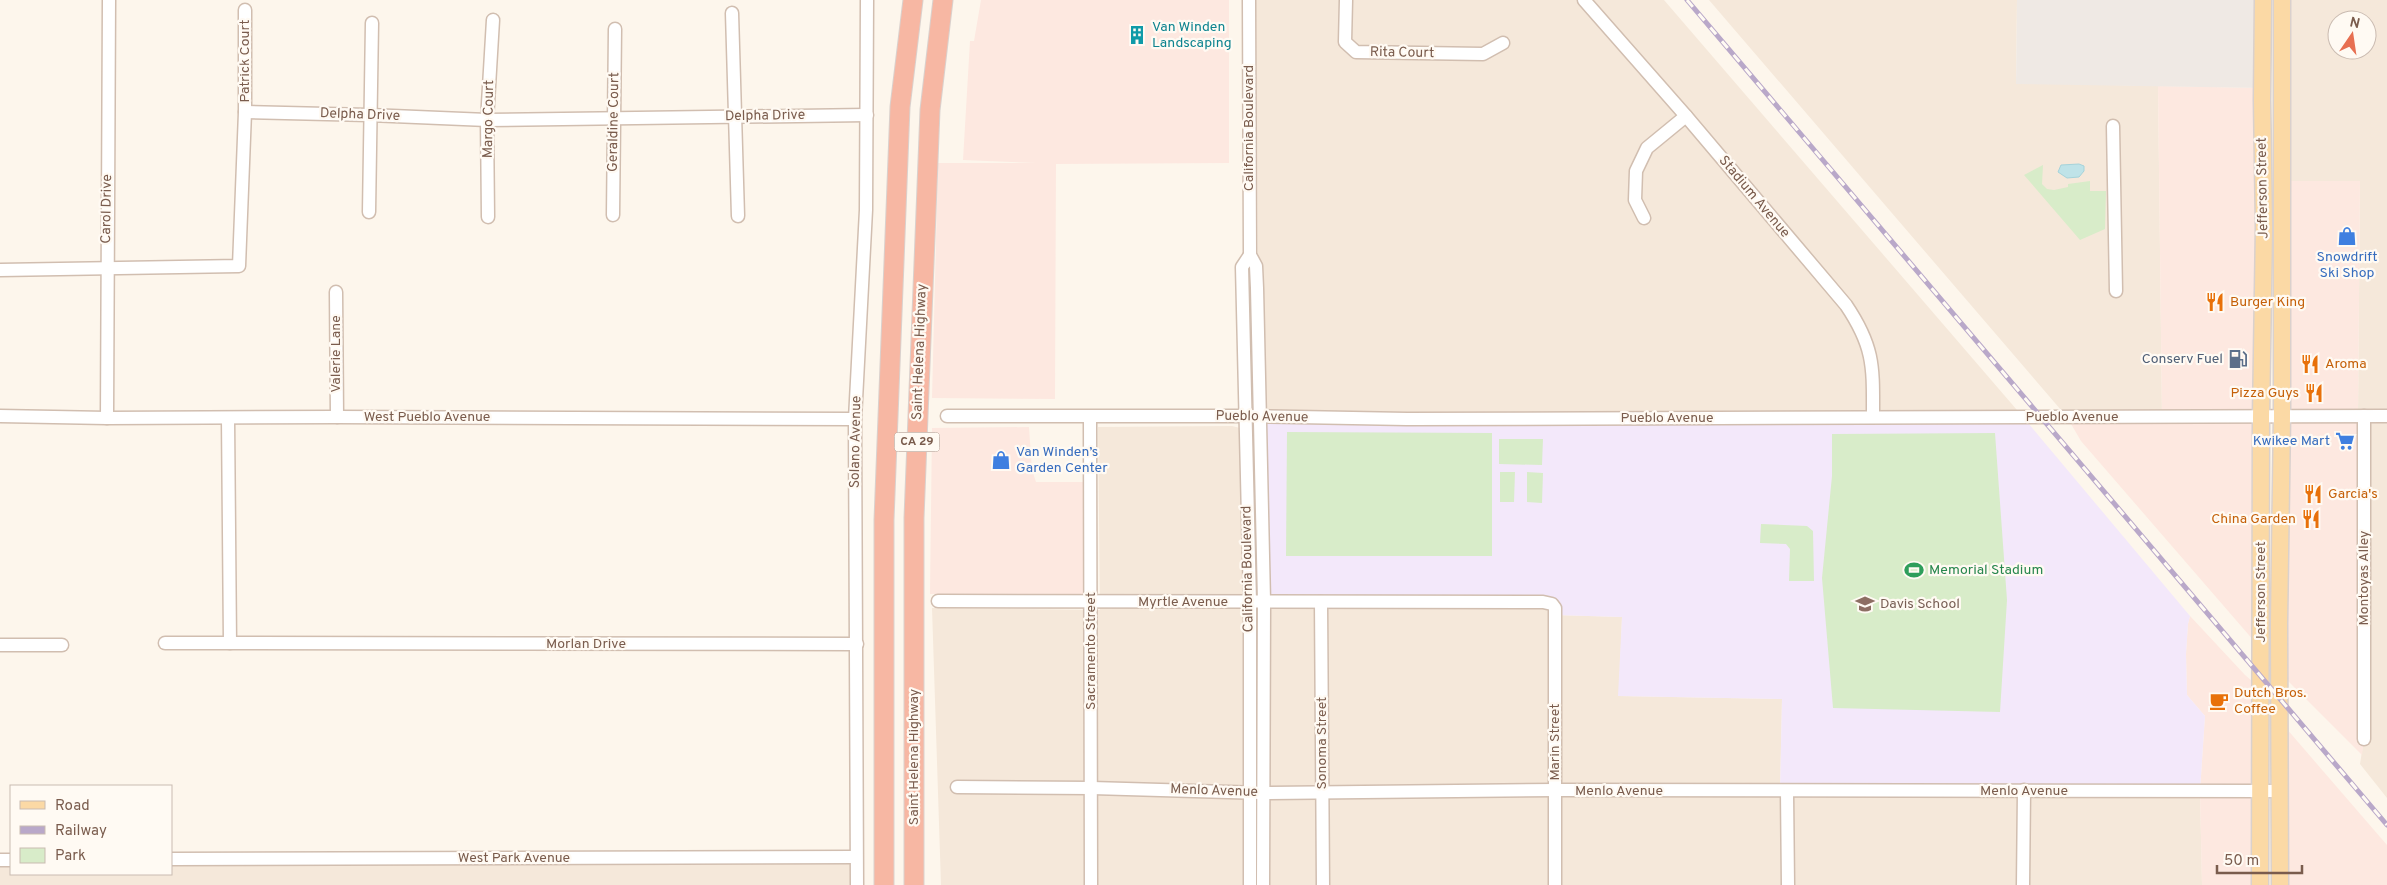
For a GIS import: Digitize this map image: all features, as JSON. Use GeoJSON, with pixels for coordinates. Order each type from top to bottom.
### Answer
{"type":"FeatureCollection","features":[{"type":"Feature","properties":{"kind":"highway","name":"CA 29"},"geometry":{"type":"LineString","coordinates":[[884,885],[884,520],[886,443],[900,107],[912,0]]}},
{"type":"Feature","properties":{"kind":"highway","name":"Saint Helena Highway"},"geometry":{"type":"LineString","coordinates":[[914,885],[914,518],[930,110],[943,0]]}},
{"type":"Feature","properties":{"kind":"main road","name":"Jefferson Street"},"geometry":{"type":"LineString","coordinates":[[2260,885],[2261,417],[2264,227],[2263,0]]}},
{"type":"Feature","properties":{"kind":"main road","name":"Jefferson Street"},"geometry":{"type":"LineString","coordinates":[[2280,885],[2279,623],[2282,417],[2282,0]]}},
{"type":"Feature","properties":{"kind":"street","name":"Carol Drive"},"geometry":{"type":"LineString","coordinates":[[107,418],[109,0]]}},
{"type":"Feature","properties":{"kind":"street","name":"Solano Avenue"},"geometry":{"type":"LineString","coordinates":[[857,885],[854,419],[866,233],[867,0]]}},
{"type":"Feature","properties":{"kind":"street","name":"California Boulevard"},"geometry":{"type":"LineString","coordinates":[[1249,0],[1250,256],[1256,266],[1264,602],[1250,885]]}},
{"type":"Feature","properties":{"kind":"street","name":"Rita Court"},"geometry":{"type":"LineString","coordinates":[[1346,0],[1345,42],[1356,52],[1483,54],[1503,43]]}},
{"type":"Feature","properties":{"kind":"street","name":"Stadium Avenue"},"geometry":{"type":"LineString","coordinates":[[1584,0],[1686,116],[1846,305],[1861,328],[1870,352],[1873,378],[1873,417]]}},
{"type":"Feature","properties":{"kind":"street","name":"Patrick Court"},"geometry":{"type":"LineString","coordinates":[[245,10],[245,112]]}},
{"type":"Feature","properties":{"kind":"street"},"geometry":{"type":"LineString","coordinates":[[732,13],[738,216]]}},
{"type":"Feature","properties":{"kind":"street","name":"Margo Court"},"geometry":{"type":"LineString","coordinates":[[488,217],[487,120],[493,20]]}},
{"type":"Feature","properties":{"kind":"street"},"geometry":{"type":"LineString","coordinates":[[369,212],[369,115],[372,23]]}},
{"type":"Feature","properties":{"kind":"street","name":"Geraldine Court"},"geometry":{"type":"LineString","coordinates":[[613,214],[615,29]]}},
{"type":"Feature","properties":{"kind":"street"},"geometry":{"type":"LineString","coordinates":[[0,270],[239,266],[245,112]]}},
{"type":"Feature","properties":{"kind":"street","name":"Delpha Drive"},"geometry":{"type":"LineString","coordinates":[[245,112],[487,120],[615,120],[736,116],[867,115]]}},
{"type":"Feature","properties":{"kind":"street"},"geometry":{"type":"LineString","coordinates":[[1644,218],[1635,200],[1636,171],[1648,148],[1686,116]]}},
{"type":"Feature","properties":{"kind":"street"},"geometry":{"type":"LineString","coordinates":[[2113,126],[2116,291]]}},
{"type":"Feature","properties":{"kind":"street","name":"California Boulevard"},"geometry":{"type":"LineString","coordinates":[[1250,256],[1242,267],[1244,416],[1256,793],[1263,885]]}},
{"type":"Feature","properties":{"kind":"street","name":"Valerie Lane"},"geometry":{"type":"LineString","coordinates":[[336,292],[337,417]]}},
{"type":"Feature","properties":{"kind":"street","name":"West Pueblo Avenue"},"geometry":{"type":"LineString","coordinates":[[0,416],[107,418],[854,419]]}},
{"type":"Feature","properties":{"kind":"street","name":"Pueblo Avenue"},"geometry":{"type":"LineString","coordinates":[[947,416],[1244,416],[1398,419],[2387,416]]}},
{"type":"Feature","properties":{"kind":"street","name":"Montoyas Alley"},"geometry":{"type":"LineString","coordinates":[[2364,416],[2364,739]]}},
{"type":"Feature","properties":{"kind":"street","name":"Sacramento Street"},"geometry":{"type":"LineString","coordinates":[[1090,417],[1091,885]]}},
{"type":"Feature","properties":{"kind":"street"},"geometry":{"type":"LineString","coordinates":[[228,418],[230,643]]}},
{"type":"Feature","properties":{"kind":"street","name":"Myrtle Avenue"},"geometry":{"type":"LineString","coordinates":[[938,602],[1548,603]]}},
{"type":"Feature","properties":{"kind":"street","name":"Sonoma Street"},"geometry":{"type":"LineString","coordinates":[[1321,602],[1323,885]]}},
{"type":"Feature","properties":{"kind":"street","name":"Marin Street"},"geometry":{"type":"LineString","coordinates":[[1548,603],[1554,608],[1555,885]]}},
{"type":"Feature","properties":{"kind":"street","name":"Morlan Drive"},"geometry":{"type":"LineString","coordinates":[[165,643],[856,644]]}},
{"type":"Feature","properties":{"kind":"street"},"geometry":{"type":"LineString","coordinates":[[0,644],[62,645]]}},
{"type":"Feature","properties":{"kind":"street","name":"Menlo Avenue"},"geometry":{"type":"LineString","coordinates":[[957,787],[1092,788],[1256,793],[1556,790],[1787,792],[2024,790],[2280,791]]}},
{"type":"Feature","properties":{"kind":"street"},"geometry":{"type":"LineString","coordinates":[[2023,885],[2024,790]]}},
{"type":"Feature","properties":{"kind":"street"},"geometry":{"type":"LineString","coordinates":[[1787,792],[1788,885]]}},
{"type":"Feature","properties":{"kind":"street","name":"West Park Avenue"},"geometry":{"type":"LineString","coordinates":[[172,859],[856,857]]}},
{"type":"Feature","properties":{"kind":"shaded area"},"geometry":{"type":"Polygon","coordinates":[[[981,0],[1229,0],[1229,163],[1056,164],[1055,399],[932,398],[938,163],[1036,163],[963,160],[970,41],[974,41],[981,0]]]}},
{"type":"Feature","properties":{"kind":"shaded area"},"geometry":{"type":"Polygon","coordinates":[[[1256,0],[1664,0],[2023,417],[1259,417],[1256,0]]]}},
{"type":"Feature","properties":{"kind":"shaded area"},"geometry":{"type":"Polygon","coordinates":[[[1709,0],[2017,0],[2016,83],[2158,86],[2162,417],[2067,417],[1709,0]]]}},
{"type":"Feature","properties":{"kind":"shaded area"},"geometry":{"type":"Polygon","coordinates":[[[2017,0],[2263,0],[2262,88],[2016,84],[2017,0]]]}},
{"type":"Feature","properties":{"kind":"shaded area"},"geometry":{"type":"Polygon","coordinates":[[[2282,0],[2387,0],[2387,798],[2360,764],[2364,739],[2358,416],[2360,181],[2283,181],[2282,0]]]}},
{"type":"Feature","properties":{"kind":"shaded area"},"geometry":{"type":"Polygon","coordinates":[[[2158,86],[2262,88],[2261,649],[2081,441],[2067,417],[2162,417],[2158,86]]]}},
{"type":"Feature","properties":{"kind":"shaded area"},"geometry":{"type":"Polygon","coordinates":[[[2283,181],[2360,181],[2358,416],[2364,739],[2362,755],[2279,672],[2283,181]]]}},
{"type":"Feature","properties":{"kind":"shaded area","name":"Davis School"},"geometry":{"type":"Polygon","coordinates":[[[1259,417],[2023,417],[2190,616],[2186,654],[2187,695],[2205,716],[2200,791],[1780,792],[1782,699],[1618,696],[1622,617],[1554,615],[1555,608],[1264,601],[1259,417]]]}},
{"type":"Feature","properties":{"kind":"shaded area"},"geometry":{"type":"Polygon","coordinates":[[[1232,426],[1244,429],[1250,885],[941,885],[932,608],[1100,610],[1098,427],[1232,426]]]}},
{"type":"Feature","properties":{"kind":"shaded area"},"geometry":{"type":"Polygon","coordinates":[[[1029,427],[1032,470],[1036,482],[1084,482],[1084,595],[930,594],[932,428],[1029,427]]]}},
{"type":"Feature","properties":{"kind":"shaded area"},"geometry":{"type":"Polygon","coordinates":[[[1264,601],[1543,602],[1555,615],[1622,617],[1619,696],[1782,699],[1780,792],[2200,791],[2202,885],[1263,885],[1264,601]]]}},
{"type":"Feature","properties":{"kind":"shaded area"},"geometry":{"type":"Polygon","coordinates":[[[2190,616],[2245,675],[2260,688],[2260,885],[2202,885],[2200,791],[2205,716],[2187,695],[2186,654],[2190,616]]]}},
{"type":"Feature","properties":{"kind":"shaded area"},"geometry":{"type":"Polygon","coordinates":[[[2279,720],[2387,845],[2387,885],[2280,885],[2279,720]]]}},
{"type":"Feature","properties":{"kind":"shaded area"},"geometry":{"type":"Polygon","coordinates":[[[856,857],[857,885],[0,885],[0,860],[10,860],[10,875],[172,875],[172,859],[856,857]]]}},
{"type":"Feature","properties":{"kind":"green space"},"geometry":{"type":"Polygon","coordinates":[[[2043,165],[2042,184],[2047,189],[2054,190],[2068,187],[2068,184],[2090,181],[2090,191],[2106,191],[2105,229],[2080,240],[2024,175],[2043,165]]]}},
{"type":"Feature","properties":{"kind":"green space"},"geometry":{"type":"Polygon","coordinates":[[[1287,432],[1492,433],[1492,556],[1286,556],[1287,432]]]}},
{"type":"Feature","properties":{"kind":"green space","name":"Memorial Stadium"},"geometry":{"type":"Polygon","coordinates":[[[1995,433],[2007,600],[2000,712],[1833,708],[1822,578],[1832,476],[1832,434],[1995,433]]]}},
{"type":"Feature","properties":{"kind":"green space"},"geometry":{"type":"Polygon","coordinates":[[[1499,439],[1543,439],[1542,465],[1499,464],[1499,439]]]}},
{"type":"Feature","properties":{"kind":"green space"},"geometry":{"type":"Polygon","coordinates":[[[1500,472],[1515,472],[1514,502],[1500,502],[1500,472]]]}},
{"type":"Feature","properties":{"kind":"green space"},"geometry":{"type":"Polygon","coordinates":[[[1527,472],[1543,473],[1542,503],[1527,502],[1527,472]]]}},
{"type":"Feature","properties":{"kind":"green space"},"geometry":{"type":"Polygon","coordinates":[[[1761,524],[1807,526],[1813,531],[1814,581],[1789,581],[1790,549],[1786,544],[1760,543],[1761,524]]]}},
{"type":"Feature","properties":{"kind":"water"},"geometry":{"type":"Polygon","coordinates":[[[2079,164],[2084,166],[2084,171],[2079,177],[2067,178],[2058,172],[2061,165],[2079,164]]]}},
{"type":"Feature","properties":{"kind":"railway"},"geometry":{"type":"LineString","coordinates":[[1687,0],[2387,825]]}},
{"type":"Feature","properties":{"kind":"place","name":"Van Winden Landscaping"},"geometry":{"type":"Point","coordinates":[1137,35]}},
{"type":"Feature","properties":{"kind":"place","name":"Snowdrift Ski Shop"},"geometry":{"type":"Point","coordinates":[2347,236]}},
{"type":"Feature","properties":{"kind":"place","name":"Burger King"},"geometry":{"type":"Point","coordinates":[2215,302]}},
{"type":"Feature","properties":{"kind":"place","name":"Conserv Fuel"},"geometry":{"type":"Point","coordinates":[2238,359]}},
{"type":"Feature","properties":{"kind":"place","name":"Aroma"},"geometry":{"type":"Point","coordinates":[2310,364]}},
{"type":"Feature","properties":{"kind":"place","name":"Pizza Guys"},"geometry":{"type":"Point","coordinates":[2314,393]}},
{"type":"Feature","properties":{"kind":"place","name":"Kwikee Mart"},"geometry":{"type":"Point","coordinates":[2345,441]}},
{"type":"Feature","properties":{"kind":"place","name":"Van Winden’s Garden Center"},"geometry":{"type":"Point","coordinates":[1001,460]}},
{"type":"Feature","properties":{"kind":"place","name":"Garcia's"},"geometry":{"type":"Point","coordinates":[2313,494]}},
{"type":"Feature","properties":{"kind":"place","name":"China Garden"},"geometry":{"type":"Point","coordinates":[2311,519]}},
{"type":"Feature","properties":{"kind":"place","name":"Memorial Stadium"},"geometry":{"type":"Point","coordinates":[1914,570]}},
{"type":"Feature","properties":{"kind":"place","name":"Davis School"},"geometry":{"type":"Point","coordinates":[1865,604]}},
{"type":"Feature","properties":{"kind":"place","name":"Dutch Bros. Coffee"},"geometry":{"type":"Point","coordinates":[2219,701]}}]}
